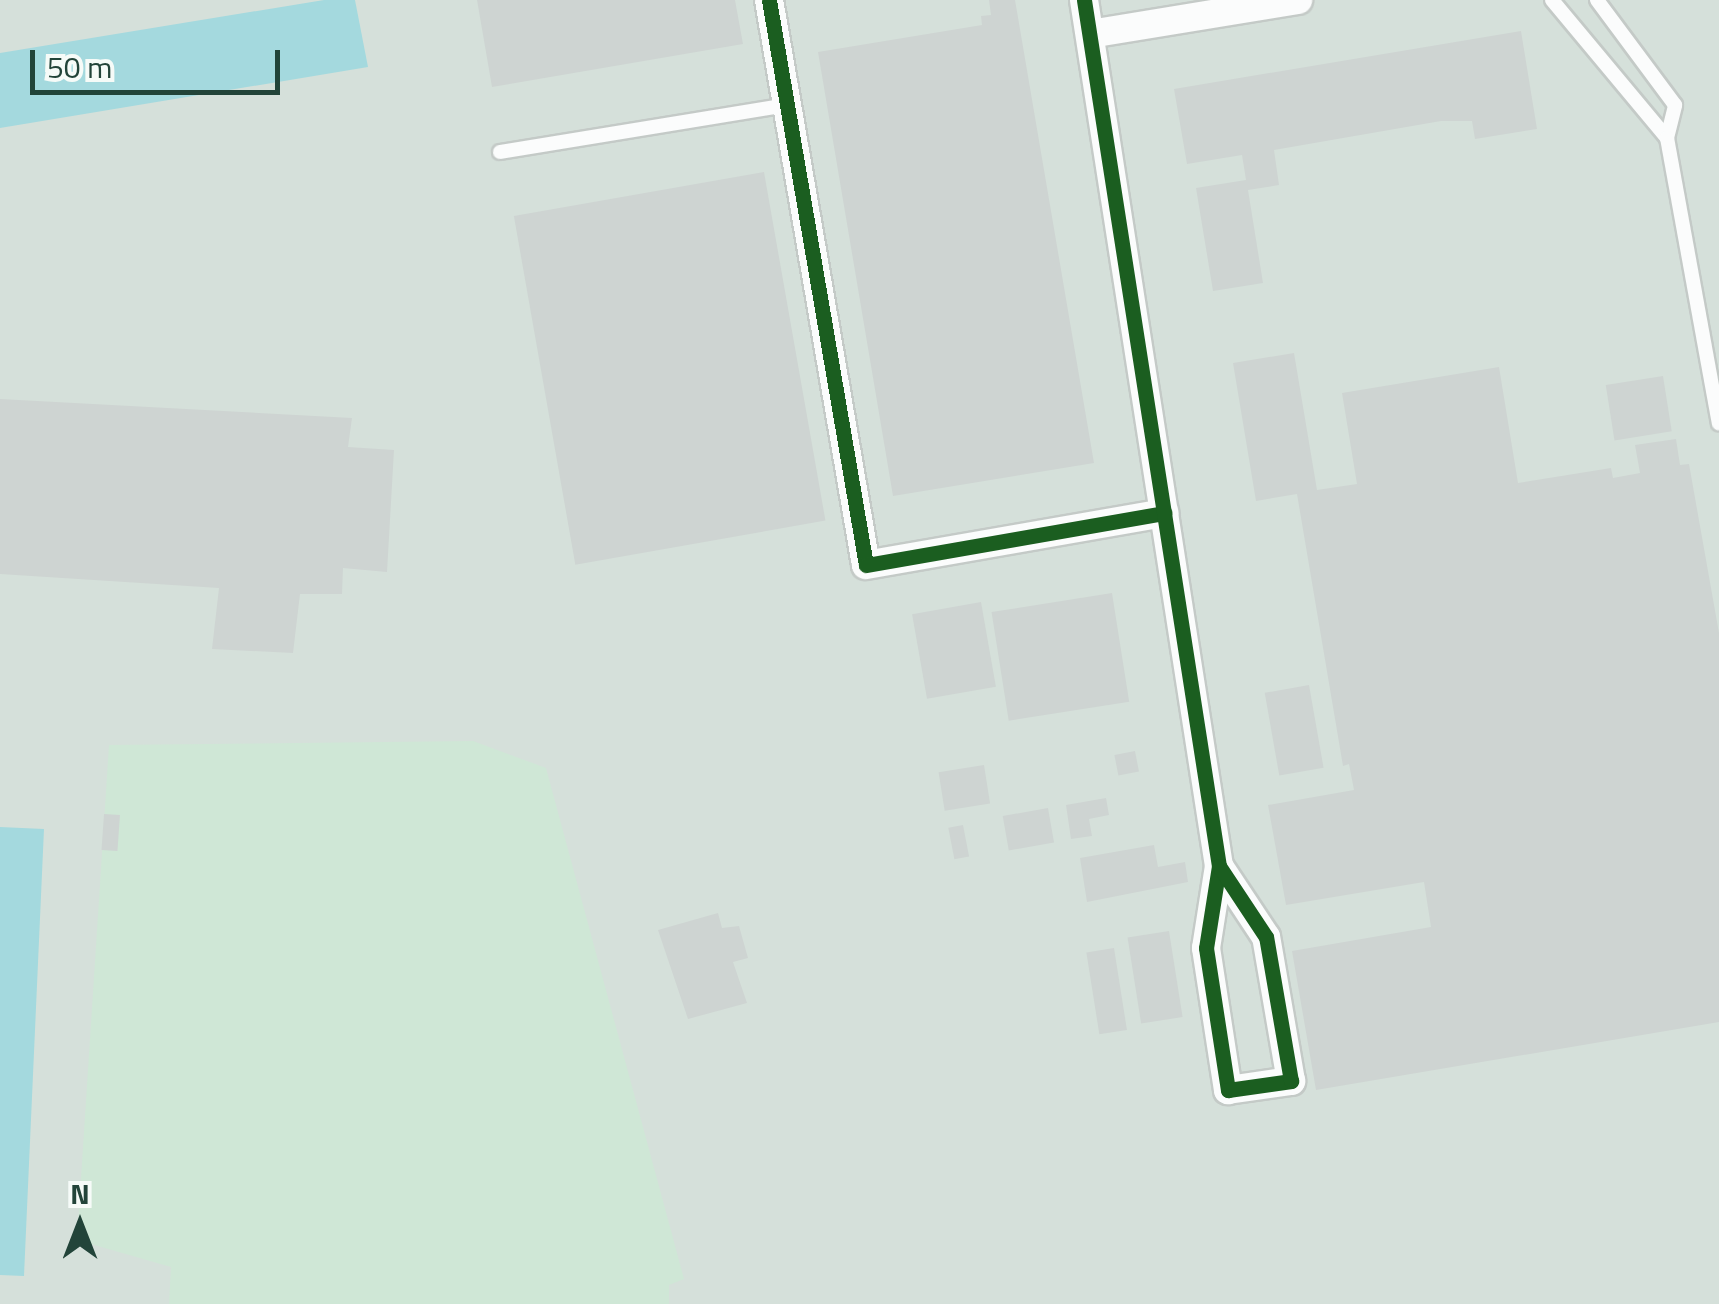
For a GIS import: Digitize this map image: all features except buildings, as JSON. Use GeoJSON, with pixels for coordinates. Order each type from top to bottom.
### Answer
{"type":"FeatureCollection","features":[{"type":"Feature","properties":{"kind":"street"},"geometry":{"type":"LineString","coordinates":[[769,0],[866,564],[1164,513]]}},
{"type":"Feature","properties":{"kind":"street"},"geometry":{"type":"LineString","coordinates":[[1084,0],[1218,866],[1206,948],[1228,1090],[1291,1081],[1266,937],[1218,866]]}},
{"type":"Feature","properties":{"kind":"street"},"geometry":{"type":"LineString","coordinates":[[1090,34],[1298,0]]}},
{"type":"Feature","properties":{"kind":"lane"},"geometry":{"type":"LineString","coordinates":[[1552,0],[1667,138]]}},
{"type":"Feature","properties":{"kind":"lane"},"geometry":{"type":"LineString","coordinates":[[1597,0],[1676,105],[1667,138],[1719,423]]}},
{"type":"Feature","properties":{"kind":"lane"},"geometry":{"type":"LineString","coordinates":[[500,152],[787,105]]}},
{"type":"Feature","properties":{"kind":"shaded area"},"geometry":{"type":"Polygon","coordinates":[[[0,0],[1719,0],[1719,1304],[0,1304],[0,0]]]}},
{"type":"Feature","properties":{"kind":"green space"},"geometry":{"type":"Polygon","coordinates":[[[473,741],[546,768],[684,1279],[669,1285],[669,1304],[169,1304],[171,1267],[77,1240],[109,745],[473,741]]]}},
{"type":"Feature","properties":{"kind":"water"},"geometry":{"type":"Polygon","coordinates":[[[324,0],[355,0],[368,67],[0,128],[0,53],[324,0]]]}},
{"type":"Feature","properties":{"kind":"water"},"geometry":{"type":"Polygon","coordinates":[[[0,827],[44,829],[24,1276],[0,1275],[0,827]]]}},
{"type":"Feature","properties":{"kind":"cycle path"},"geometry":{"type":"LineString","coordinates":[[769,0],[866,565],[1164,513]]}},
{"type":"Feature","properties":{"kind":"cycle path"},"geometry":{"type":"LineString","coordinates":[[1084,0],[1219,866],[1206,948],[1228,1090],[1291,1081],[1266,937],[1219,866]]}}]}
